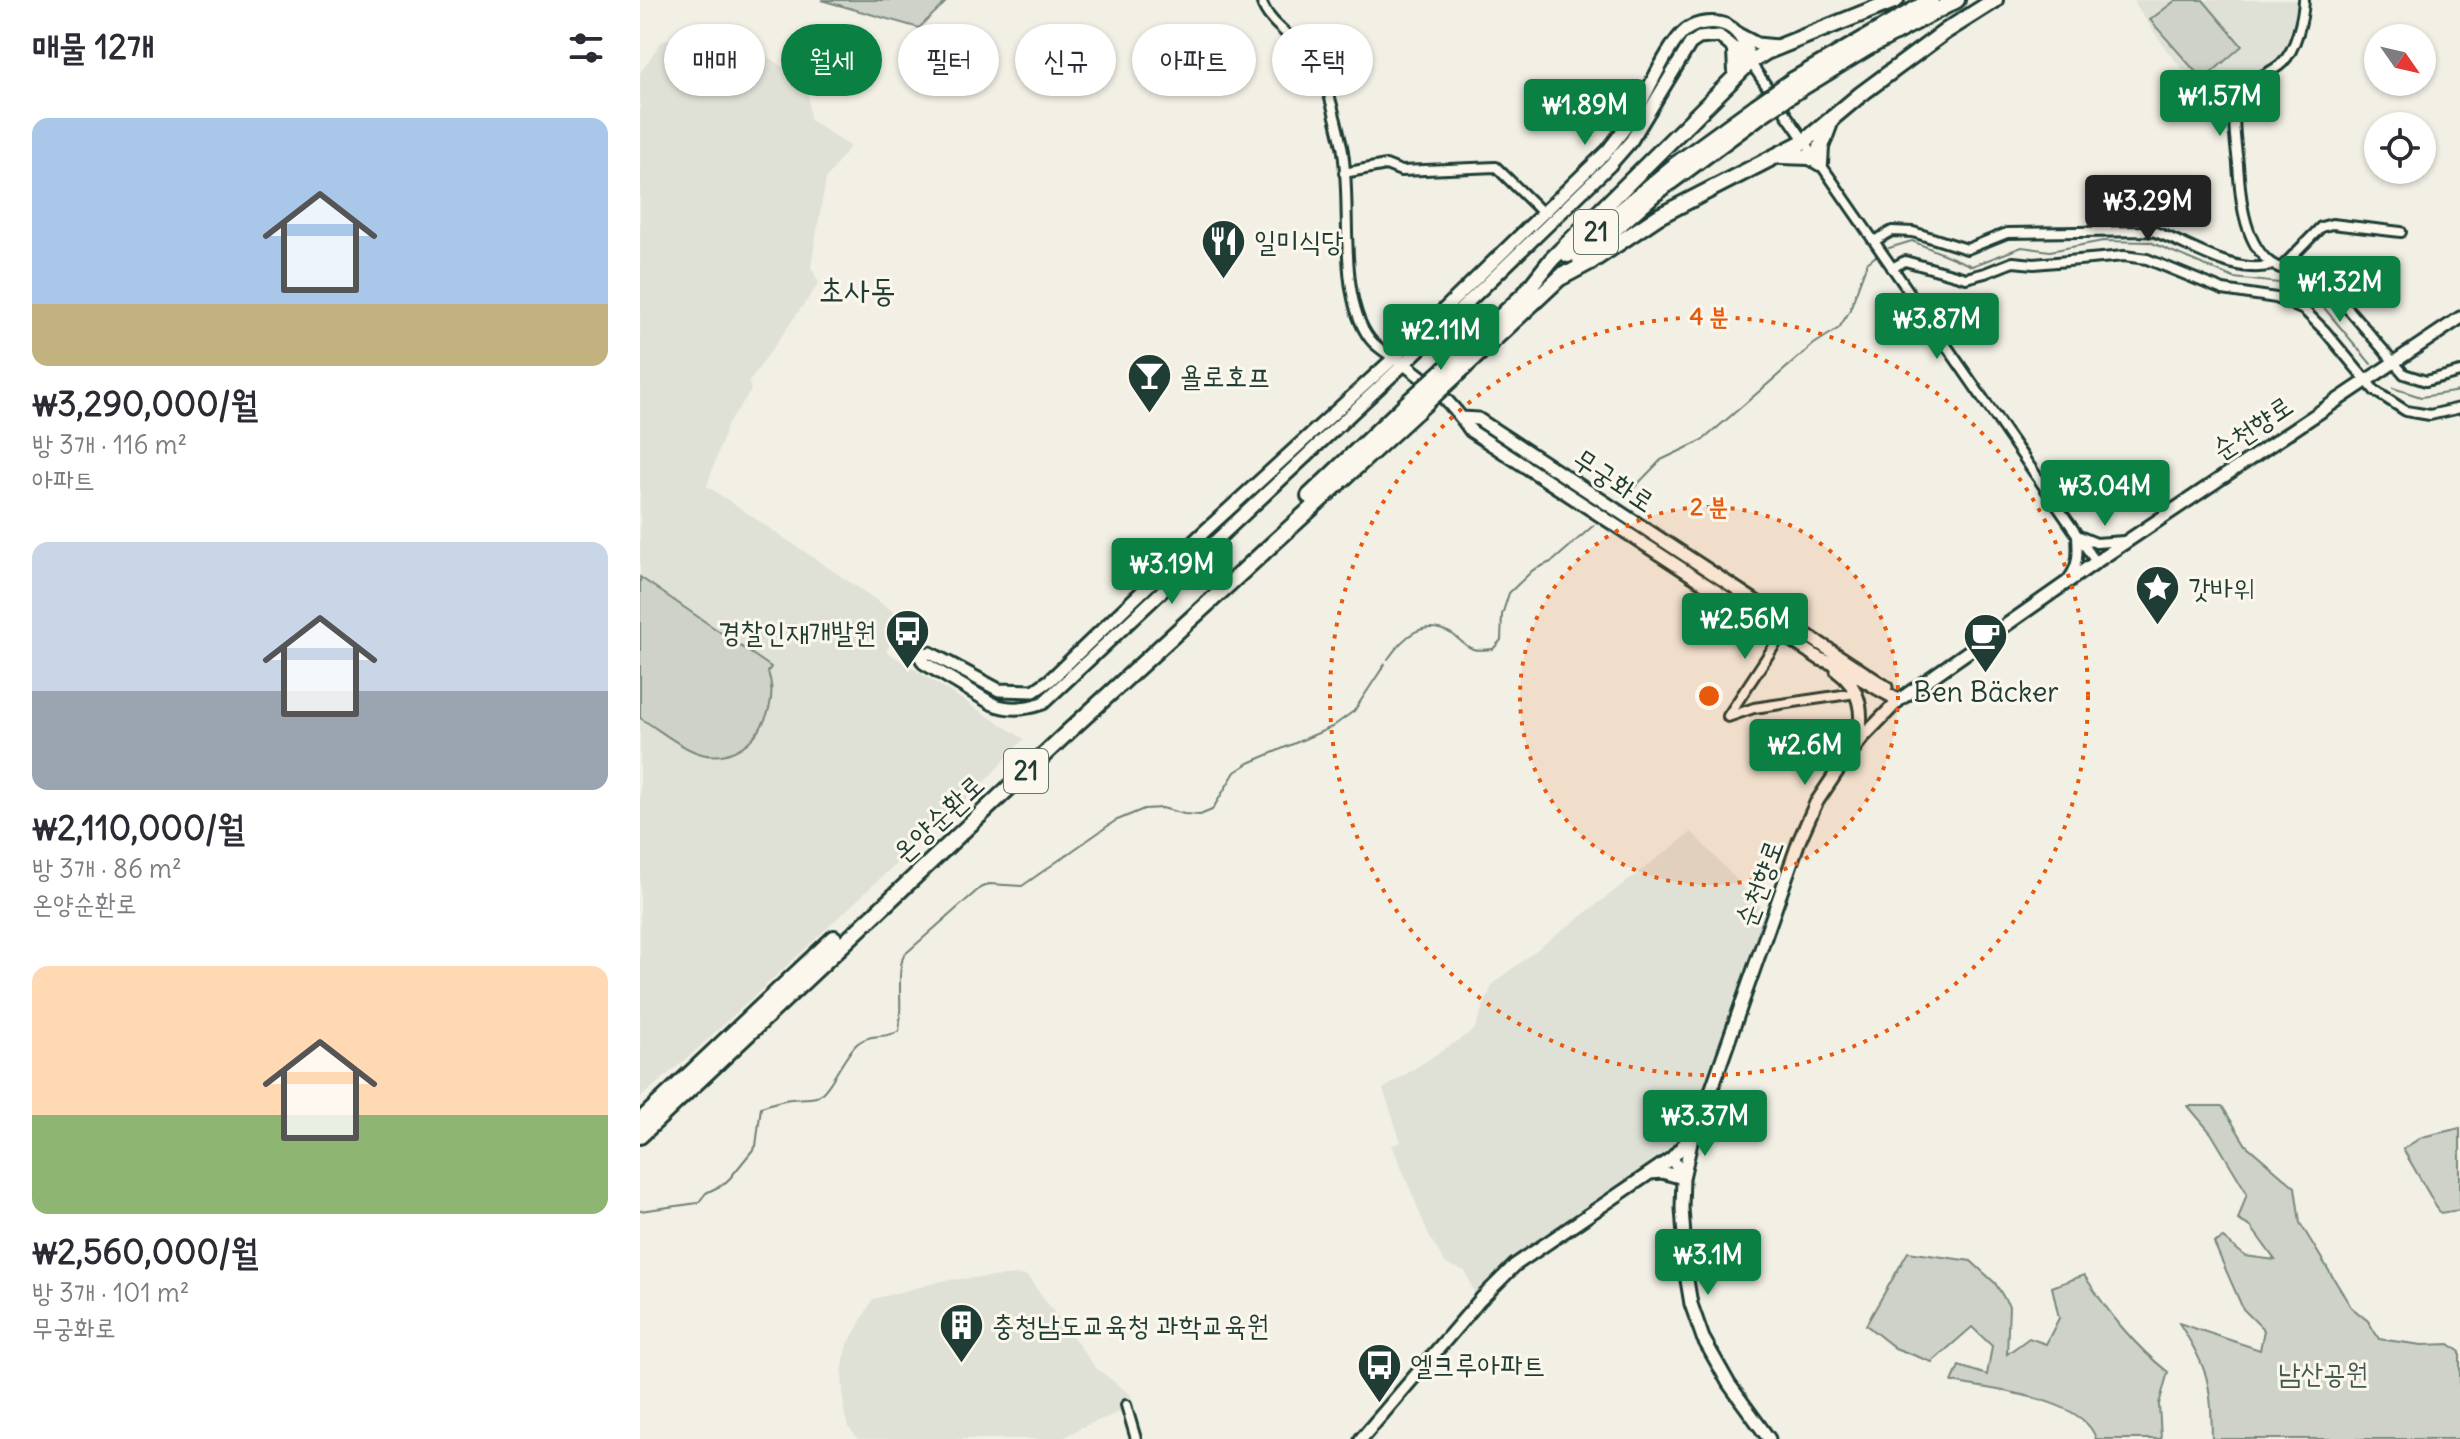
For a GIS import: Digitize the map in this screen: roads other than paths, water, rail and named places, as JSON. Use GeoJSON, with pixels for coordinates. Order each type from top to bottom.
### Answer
{"type":"FeatureCollection","features":[{"type":"Feature","properties":{"kind":"highway"},"geometry":{"type":"LineString","coordinates":[[1527,291],[1552,259],[1736,73],[1781,46],[1896,0]]}},
{"type":"Feature","properties":{"kind":"highway","name":"21"},"geometry":{"type":"LineString","coordinates":[[1450,372],[1527,291],[1663,175],[1797,84],[1931,0]]}},
{"type":"Feature","properties":{"kind":"highway","name":"21"},"geometry":{"type":"LineString","coordinates":[[1797,84],[1957,0]]}},
{"type":"Feature","properties":{"kind":"highway"},"geometry":{"type":"LineString","coordinates":[[1560,278],[1592,261],[1659,216],[1805,141],[1946,31],[1995,0]]}},
{"type":"Feature","properties":{"kind":"highway"},"geometry":{"type":"LineString","coordinates":[[1735,50],[1736,73]]}},
{"type":"Feature","properties":{"kind":"highway","name":"21"},"geometry":{"type":"LineString","coordinates":[[1412,408],[1653,195],[1758,110]]}},
{"type":"Feature","properties":{"kind":"highway"},"geometry":{"type":"LineString","coordinates":[[1777,156],[1810,157],[1820,163],[1821,147],[1832,119]]}},
{"type":"Feature","properties":{"kind":"highway","name":"온양순환로"},"geometry":{"type":"LineString","coordinates":[[640,1121],[1412,408]]}},
{"type":"Feature","properties":{"kind":"highway","name":"온양순환로"},"geometry":{"type":"LineString","coordinates":[[640,1136],[1412,408]]}},
{"type":"Feature","properties":{"kind":"street"},"geometry":{"type":"LineString","coordinates":[[1261,0],[1276,23],[1309,54],[1318,67],[1342,149],[1352,297],[1368,337],[1399,361]]}},
{"type":"Feature","properties":{"kind":"street"},"geometry":{"type":"LineString","coordinates":[[2304,0],[2290,50],[2283,62],[2240,93],[2235,120],[2244,223],[2265,258],[2278,266],[2302,272],[2329,291],[2404,374],[2426,381],[2460,372]]}},
{"type":"Feature","properties":{"kind":"street"},"geometry":{"type":"LineString","coordinates":[[919,654],[930,653],[999,690],[1034,691],[1050,680],[1205,531],[1399,361],[1608,150],[1622,133],[1686,30],[1717,22],[1749,41],[1781,46]]}},
{"type":"Feature","properties":{"kind":"street"},"geometry":{"type":"LineString","coordinates":[[1736,31],[1748,51],[1750,62]]}},
{"type":"Feature","properties":{"kind":"street"},"geometry":{"type":"LineString","coordinates":[[902,643],[919,654],[924,663],[979,697],[1005,708],[1027,709],[1043,703],[1399,361],[1610,165],[1639,129],[1690,44],[1699,38],[1719,36],[1750,62],[2096,562]]}},
{"type":"Feature","properties":{"kind":"street"},"geometry":{"type":"LineString","coordinates":[[1344,173],[1386,165],[1401,171],[1496,167],[1543,213]]}},
{"type":"Feature","properties":{"kind":"street"},"geometry":{"type":"LineString","coordinates":[[1874,241],[1892,231],[1913,232],[1967,249],[2007,233],[2152,231],[2242,266],[2265,267],[2278,266],[2321,227],[2332,224],[2401,232]]}},
{"type":"Feature","properties":{"kind":"street"},"geometry":{"type":"LineString","coordinates":[[1892,268],[1905,261],[1966,278],[2013,262],[2034,264],[2124,256],[2147,259],[2223,290],[2276,298],[2304,310],[2375,391],[2406,411],[2430,415],[2460,408]]}},
{"type":"Feature","properties":{"kind":"street"},"geometry":{"type":"LineString","coordinates":[[2302,272],[2317,270],[2388,281]]}},
{"type":"Feature","properties":{"kind":"street","name":"순천향로"},"geometry":{"type":"LineString","coordinates":[[1361,1439],[1480,1300],[1515,1265],[1672,1158],[1694,1130],[1706,1105],[1799,841],[1816,803],[1853,751],[1899,700],[2096,562],[2460,318]]}},
{"type":"Feature","properties":{"kind":"street","name":"무궁화로"},"geometry":{"type":"LineString","coordinates":[[1399,361],[1419,376],[1471,431],[1820,659],[1899,700]]}},
{"type":"Feature","properties":{"kind":"street","name":"무궁화로"},"geometry":{"type":"LineString","coordinates":[[1462,418],[1478,419],[1883,685],[1899,700]]}},
{"type":"Feature","properties":{"kind":"street"},"geometry":{"type":"LineString","coordinates":[[2077,534],[2096,543],[2129,540]]}},
{"type":"Feature","properties":{"kind":"street"},"geometry":{"type":"LineString","coordinates":[[2063,585],[2075,570],[2077,534]]}},
{"type":"Feature","properties":{"kind":"street"},"geometry":{"type":"LineString","coordinates":[[1789,624],[1728,717],[1754,708],[1856,693]]}},
{"type":"Feature","properties":{"kind":"street"},"geometry":{"type":"LineString","coordinates":[[1820,659],[1843,675],[1856,693],[1862,716],[1853,751]]}},
{"type":"Feature","properties":{"kind":"street"},"geometry":{"type":"LineString","coordinates":[[1694,1130],[1683,1178],[1682,1208],[1691,1304],[1715,1362],[1769,1439]]}},
{"type":"Feature","properties":{"kind":"street"},"geometry":{"type":"LineString","coordinates":[[1672,1158],[1683,1178]]}},
{"type":"Feature","properties":{"kind":"street"},"geometry":{"type":"LineString","coordinates":[[1648,1173],[1662,1172],[1683,1178]]}},
{"type":"Feature","properties":{"kind":"street"},"geometry":{"type":"LineString","coordinates":[[1126,1405],[1136,1439]]}},
{"type":"Feature","properties":{"kind":"waterway"},"geometry":{"type":"LineString","coordinates":[[1889,248],[1912,241],[1972,266],[2022,247],[2050,251],[2103,241],[2150,242],[2234,278],[2279,283],[2301,290],[2320,303],[2371,364]]}},
{"type":"Feature","properties":{"kind":"waterway"},"geometry":{"type":"LineString","coordinates":[[1625,497],[1661,460],[1703,440],[1814,344],[1839,328],[1849,312],[1867,263],[1876,256]]}},
{"type":"Feature","properties":{"kind":"waterway"},"geometry":{"type":"LineString","coordinates":[[2393,388],[2421,397],[2460,391]]}},
{"type":"Feature","properties":{"kind":"waterway"},"geometry":{"type":"LineString","coordinates":[[1388,659],[1415,632],[1432,628],[1452,634],[1473,649],[1493,649],[1501,640],[1502,615],[1509,593],[1533,570],[1553,561],[1594,525]]}},
{"type":"Feature","properties":{"kind":"waterway"},"geometry":{"type":"LineString","coordinates":[[640,1211],[698,1203],[706,1193],[726,1183],[756,1146],[761,1107],[816,1097],[858,1043],[899,1031],[900,971],[904,955],[980,888],[989,884],[1022,886],[1115,821],[1144,809],[1162,808],[1200,815],[1212,810],[1235,772],[1332,727],[1354,711],[1385,664]]}},
{"type":"Feature","properties":{"kind":"place","name":"일미식당"},"geometry":{"type":"Point","coordinates":[1223,280]}},
{"type":"Feature","properties":{"kind":"place","name":"욜로호프"},"geometry":{"type":"Point","coordinates":[1149,415]}},
{"type":"Feature","properties":{"kind":"place","name":"갓바위"},"geometry":{"type":"Point","coordinates":[2157,627]}},
{"type":"Feature","properties":{"kind":"place","name":"경찰인재개발원"},"geometry":{"type":"Point","coordinates":[907,671]}},
{"type":"Feature","properties":{"kind":"place","name":"Ben Bäcker"},"geometry":{"type":"Point","coordinates":[1986,674]}},
{"type":"Feature","properties":{"kind":"place","name":"충청남도교육청 과학교육원"},"geometry":{"type":"Point","coordinates":[961,1364]}},
{"type":"Feature","properties":{"kind":"place","name":"엘크루아파트"},"geometry":{"type":"Point","coordinates":[1379,1404]}},
{"type":"Feature","properties":{"kind":"district","name":"초사동"},"geometry":{"type":"Point","coordinates":[857,290]}},
{"type":"Feature","properties":{"kind":"park label","name":"남산공원"},"geometry":{"type":"Point","coordinates":[2323,1373]}}]}
